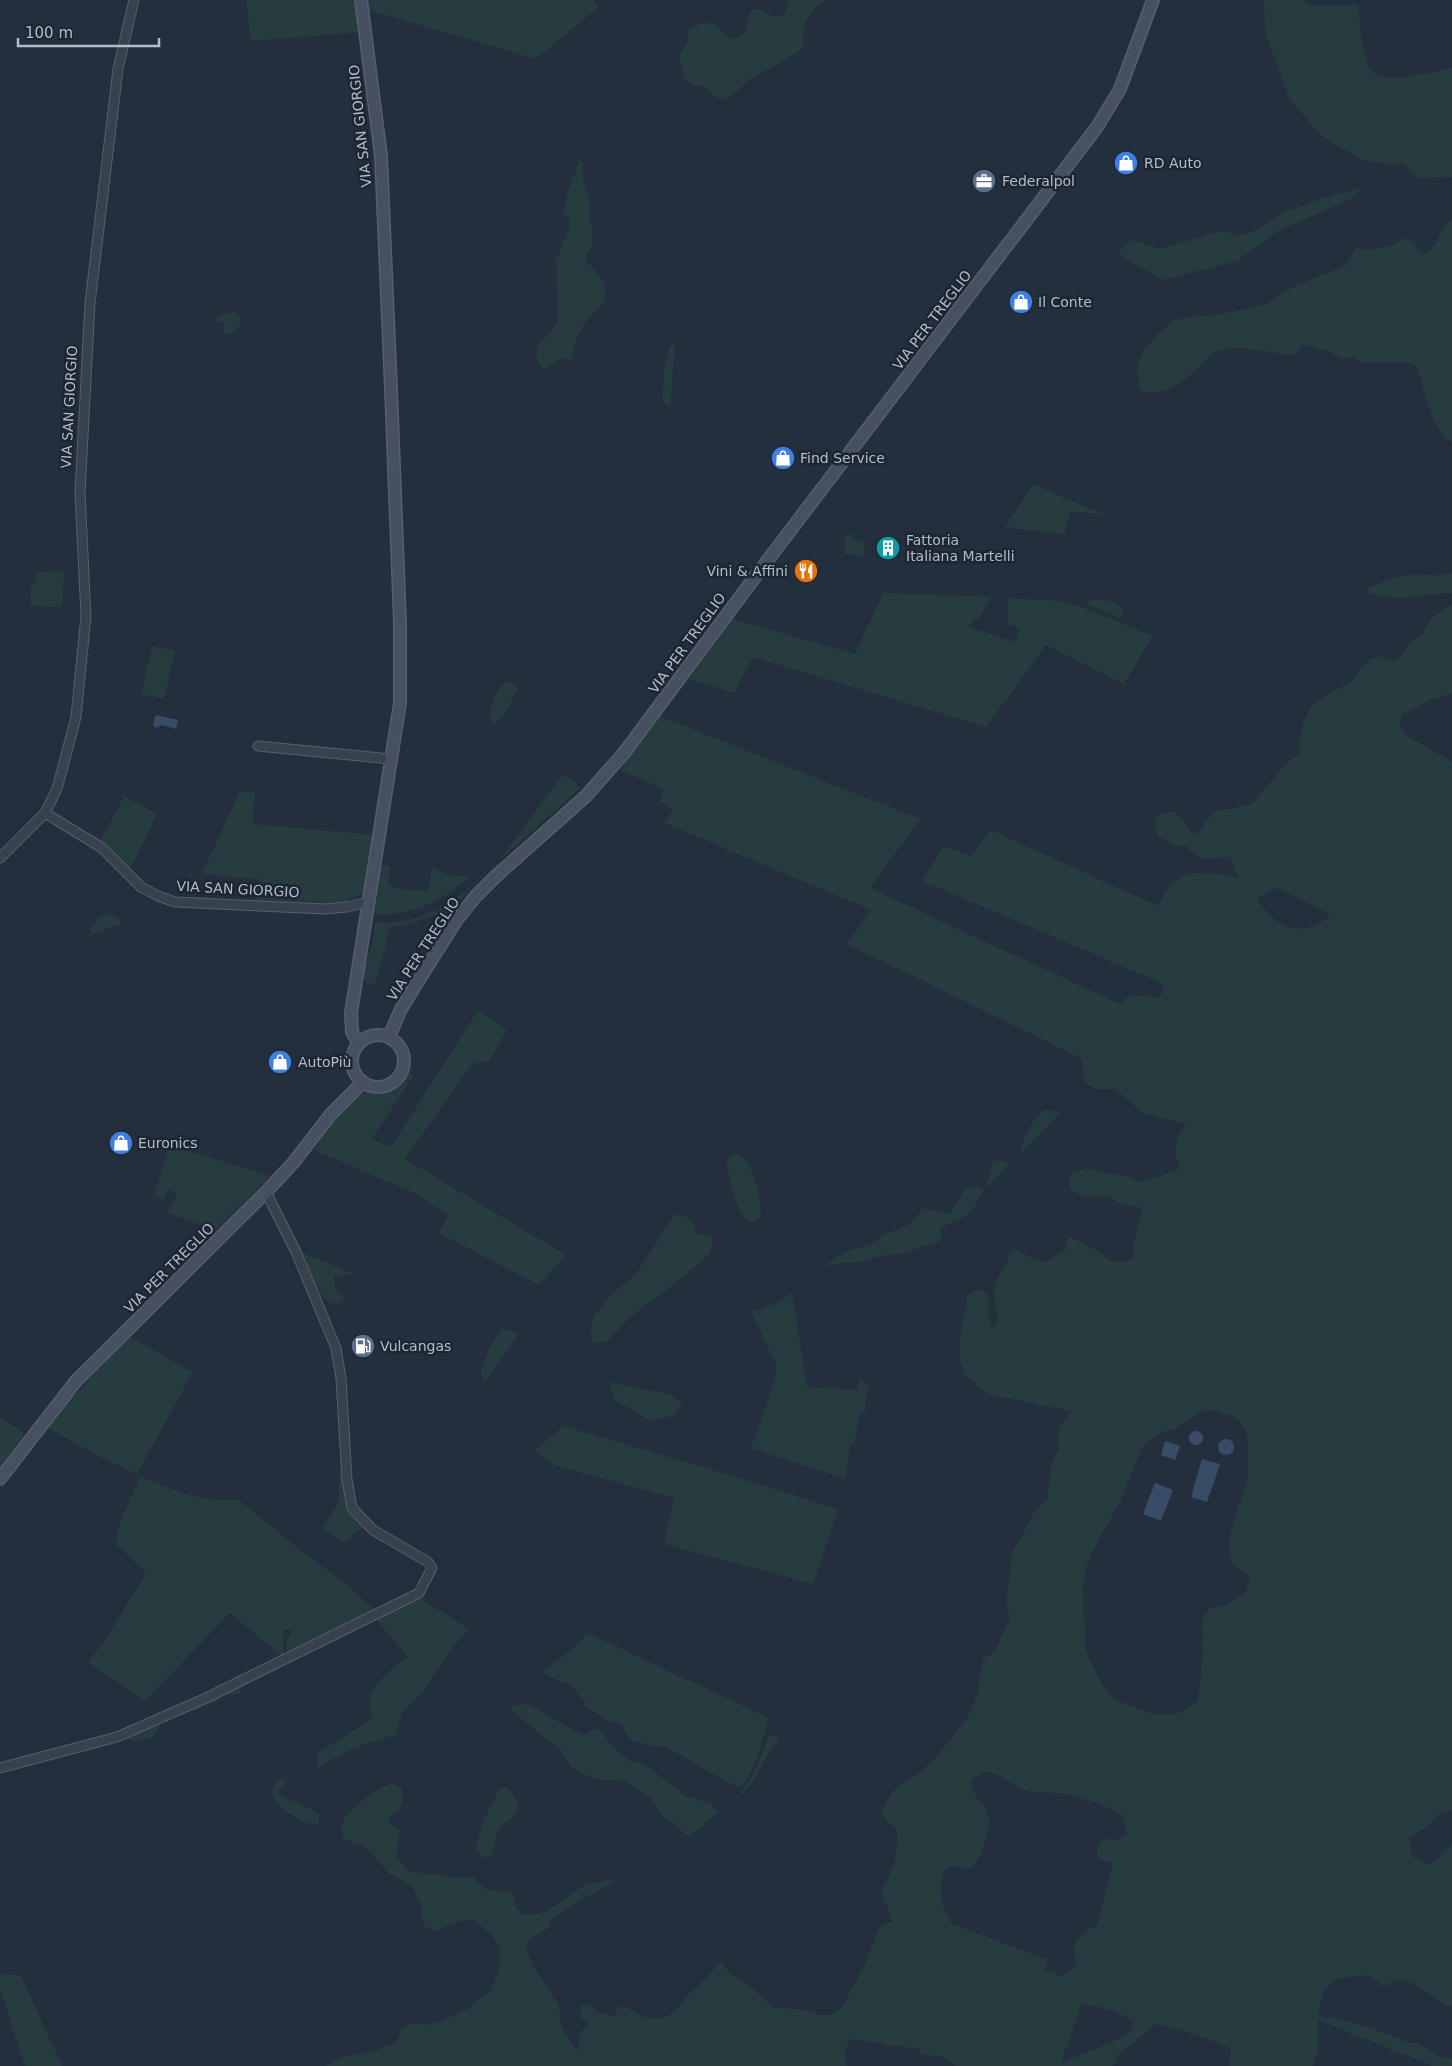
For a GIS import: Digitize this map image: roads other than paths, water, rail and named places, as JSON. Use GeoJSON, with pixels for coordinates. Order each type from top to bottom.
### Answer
{"type":"FeatureCollection","features":[{"type":"Feature","properties":{"kind":"main road","name":"VIA SAN GIORGIO"},"geometry":{"type":"LineString","coordinates":[[359,1044],[350,1024],[400,703],[400,623],[380,156],[360,0]]}},
{"type":"Feature","properties":{"kind":"main road","name":"VIA PER TREGLIO"},"geometry":{"type":"LineString","coordinates":[[389,1037],[401,1009],[470,903],[496,876],[586,796],[624,753],[755,577],[1097,127],[1120,89],[1153,0]]}},
{"type":"Feature","properties":{"kind":"main road"},"geometry":{"type":"LineString","coordinates":[[382,1035],[389,1037],[396,1041],[404,1054],[403,1070],[393,1083],[386,1086],[378,1087],[363,1082],[357,1076],[353,1067],[353,1055],[359,1044],[370,1036],[382,1035]]}},
{"type":"Feature","properties":{"kind":"main road","name":"VIA PER TREGLIO"},"geometry":{"type":"LineString","coordinates":[[0,1479],[76,1382],[266,1192],[331,1114],[363,1082]]}},
{"type":"Feature","properties":{"kind":"street","name":"VIA SAN GIORGIO"},"geometry":{"type":"LineString","coordinates":[[0,858],[45,813],[57,788],[76,718],[86,616],[80,493],[90,303],[118,69],[134,0]]}},
{"type":"Feature","properties":{"kind":"street"},"geometry":{"type":"LineString","coordinates":[[258,746],[391,759]]}},
{"type":"Feature","properties":{"kind":"street","name":"VIA SAN GIORGIO"},"geometry":{"type":"LineString","coordinates":[[45,813],[102,848],[141,886],[158,896],[175,902],[325,908],[347,907],[368,902]]}},
{"type":"Feature","properties":{"kind":"street"},"geometry":{"type":"LineString","coordinates":[[0,1768],[110,1740],[206,1698],[419,1594],[432,1568],[428,1562],[373,1530],[352,1508],[347,1480],[341,1378],[336,1348],[296,1252],[266,1192]]}},
{"type":"Feature","properties":{"kind":"water"},"geometry":{"type":"Polygon","coordinates":[[[156,715],[178,720],[176,729],[162,725],[155,728],[153,724],[156,715]]]}},
{"type":"Feature","properties":{"kind":"water"},"geometry":{"type":"Polygon","coordinates":[[[1193,1431],[1199,1431],[1203,1438],[1199,1445],[1193,1445],[1189,1441],[1189,1435],[1193,1431]]]}},
{"type":"Feature","properties":{"kind":"water"},"geometry":{"type":"Polygon","coordinates":[[[1223,1439],[1229,1439],[1234,1444],[1232,1453],[1223,1455],[1218,1450],[1218,1444],[1223,1439]]]}},
{"type":"Feature","properties":{"kind":"water"},"geometry":{"type":"Polygon","coordinates":[[[1165,1441],[1180,1446],[1175,1460],[1161,1455],[1165,1441]]]}},
{"type":"Feature","properties":{"kind":"water"},"geometry":{"type":"Polygon","coordinates":[[[1202,1459],[1220,1464],[1207,1502],[1191,1497],[1202,1459]]]}},
{"type":"Feature","properties":{"kind":"water"},"geometry":{"type":"Polygon","coordinates":[[[1155,1483],[1173,1490],[1161,1521],[1143,1514],[1155,1483]]]}},
{"type":"Feature","properties":{"kind":"place","name":"RD Auto"},"geometry":{"type":"Point","coordinates":[1126,163]}},
{"type":"Feature","properties":{"kind":"place","name":"Federalpol"},"geometry":{"type":"Point","coordinates":[984,181]}},
{"type":"Feature","properties":{"kind":"place","name":"Il Conte"},"geometry":{"type":"Point","coordinates":[1021,302]}},
{"type":"Feature","properties":{"kind":"place","name":"Find Service"},"geometry":{"type":"Point","coordinates":[783,458]}},
{"type":"Feature","properties":{"kind":"place","name":"Fattoria Italiana Martelli"},"geometry":{"type":"Point","coordinates":[888,548]}},
{"type":"Feature","properties":{"kind":"place","name":"Vini & Affini"},"geometry":{"type":"Point","coordinates":[806,571]}},
{"type":"Feature","properties":{"kind":"place","name":"AutoPiù"},"geometry":{"type":"Point","coordinates":[280,1062]}},
{"type":"Feature","properties":{"kind":"place","name":"Euronics"},"geometry":{"type":"Point","coordinates":[121,1143]}},
{"type":"Feature","properties":{"kind":"place","name":"Vulcangas"},"geometry":{"type":"Point","coordinates":[363,1346]}}]}
